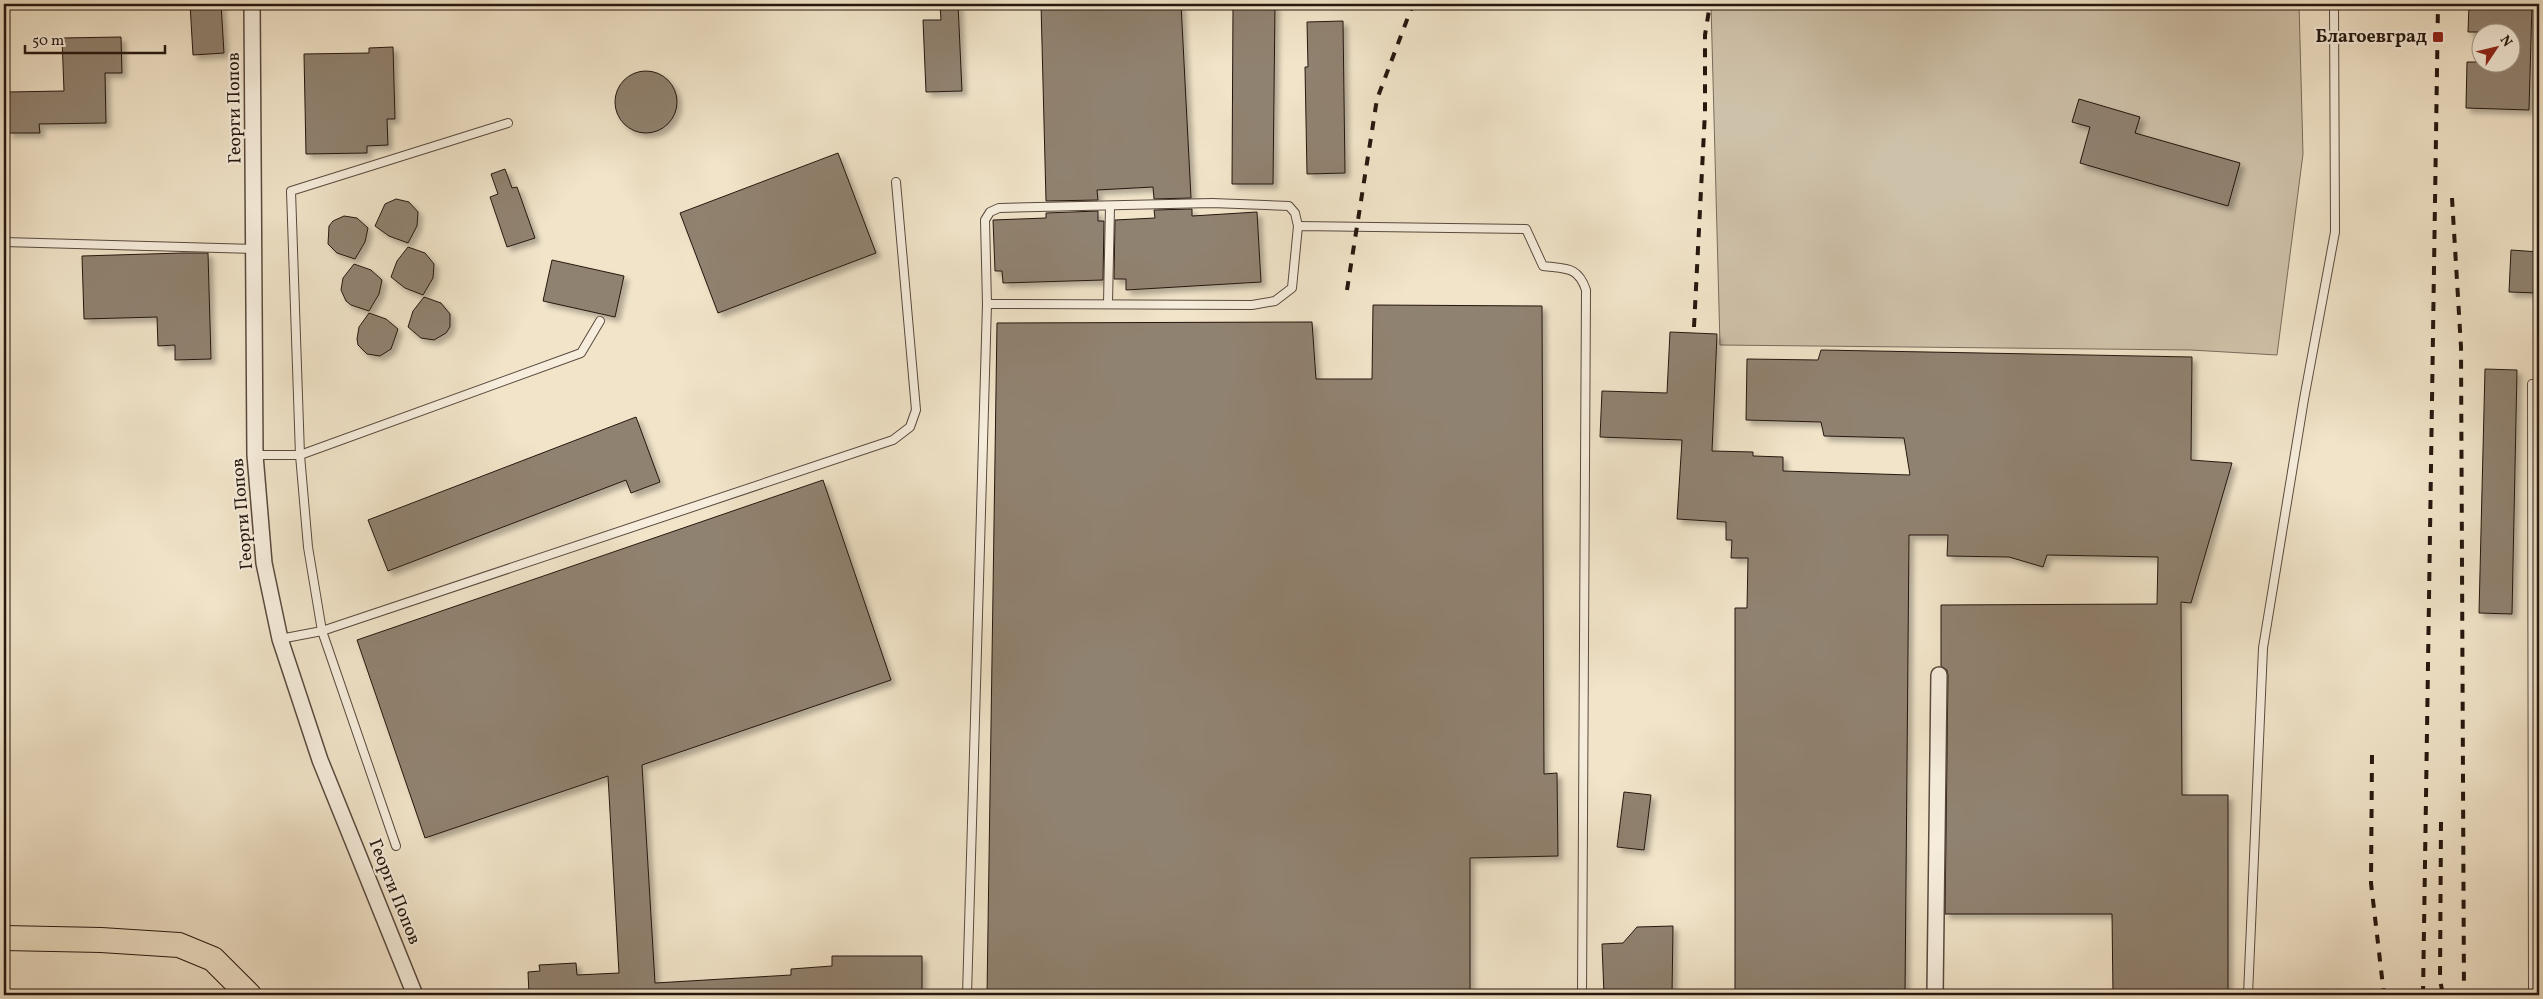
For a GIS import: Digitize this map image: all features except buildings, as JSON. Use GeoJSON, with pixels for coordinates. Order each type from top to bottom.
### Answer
{"type":"FeatureCollection","features":[{"type":"Feature","properties":{"kind":"main road"},"geometry":{"type":"LineString","coordinates":[[4,938],[101,940],[179,945],[213,959],[249,995]]}},
{"type":"Feature","properties":{"kind":"street","name":"Георги Попов"},"geometry":{"type":"LineString","coordinates":[[252,4],[255,455],[264,563],[280,640],[320,760],[415,995]]}},
{"type":"Feature","properties":{"kind":"street"},"geometry":{"type":"LineString","coordinates":[[1935,995],[1939,675]]}},
{"type":"Feature","properties":{"kind":"lane"},"geometry":{"type":"LineString","coordinates":[[2248,995],[2263,648],[2304,399],[2335,232],[2334,4]]}},
{"type":"Feature","properties":{"kind":"lane"},"geometry":{"type":"LineString","coordinates":[[396,846],[322,631],[308,547],[300,455],[292,191],[508,123]]}},
{"type":"Feature","properties":{"kind":"lane"},"geometry":{"type":"LineString","coordinates":[[280,640],[322,631],[894,440],[910,427],[916,410],[896,182]]}},
{"type":"Feature","properties":{"kind":"lane"},"geometry":{"type":"LineString","coordinates":[[967,995],[987,304],[985,220],[990,212],[999,208],[1030,206],[1110,207],[1212,203],[1289,206],[1295,213],[1298,226],[1292,288],[1275,301],[1252,305],[987,304]]}},
{"type":"Feature","properties":{"kind":"lane"},"geometry":{"type":"LineString","coordinates":[[1108,303],[1110,207]]}},
{"type":"Feature","properties":{"kind":"lane"},"geometry":{"type":"LineString","coordinates":[[1298,226],[1526,228],[1543,266],[1573,269],[1582,279],[1586,290],[1582,995]]}},
{"type":"Feature","properties":{"kind":"lane"},"geometry":{"type":"LineString","coordinates":[[4,242],[255,249]]}},
{"type":"Feature","properties":{"kind":"lane"},"geometry":{"type":"LineString","coordinates":[[255,455],[300,455],[581,353],[600,321]]}},
{"type":"Feature","properties":{"kind":"lane"},"geometry":{"type":"LineString","coordinates":[[2532,384],[2533,995]]}},
{"type":"Feature","properties":{"kind":"shaded area"},"geometry":{"type":"Polygon","coordinates":[[[1711,4],[2299,4],[2303,154],[2277,355],[2191,350],[1720,345],[1711,4]]]}},
{"type":"Feature","properties":{"kind":"railway"},"geometry":{"type":"LineString","coordinates":[[1347,290],[1377,99],[1413,4]]}},
{"type":"Feature","properties":{"kind":"railway"},"geometry":{"type":"LineString","coordinates":[[1694,327],[1705,112],[1705,35],[1710,4]]}},
{"type":"Feature","properties":{"kind":"railway"},"geometry":{"type":"LineString","coordinates":[[2423,995],[2438,4]]}},
{"type":"Feature","properties":{"kind":"railway"},"geometry":{"type":"LineString","coordinates":[[2452,198],[2461,347],[2464,995]]}},
{"type":"Feature","properties":{"kind":"railway"},"geometry":{"type":"LineString","coordinates":[[2372,755],[2371,883],[2384,995]]}},
{"type":"Feature","properties":{"kind":"railway"},"geometry":{"type":"LineString","coordinates":[[2441,822],[2440,980],[2443,995]]}},
{"type":"Feature","properties":{"kind":"place","name":"Благоевград"},"geometry":{"type":"Point","coordinates":[2438,37]}}]}
